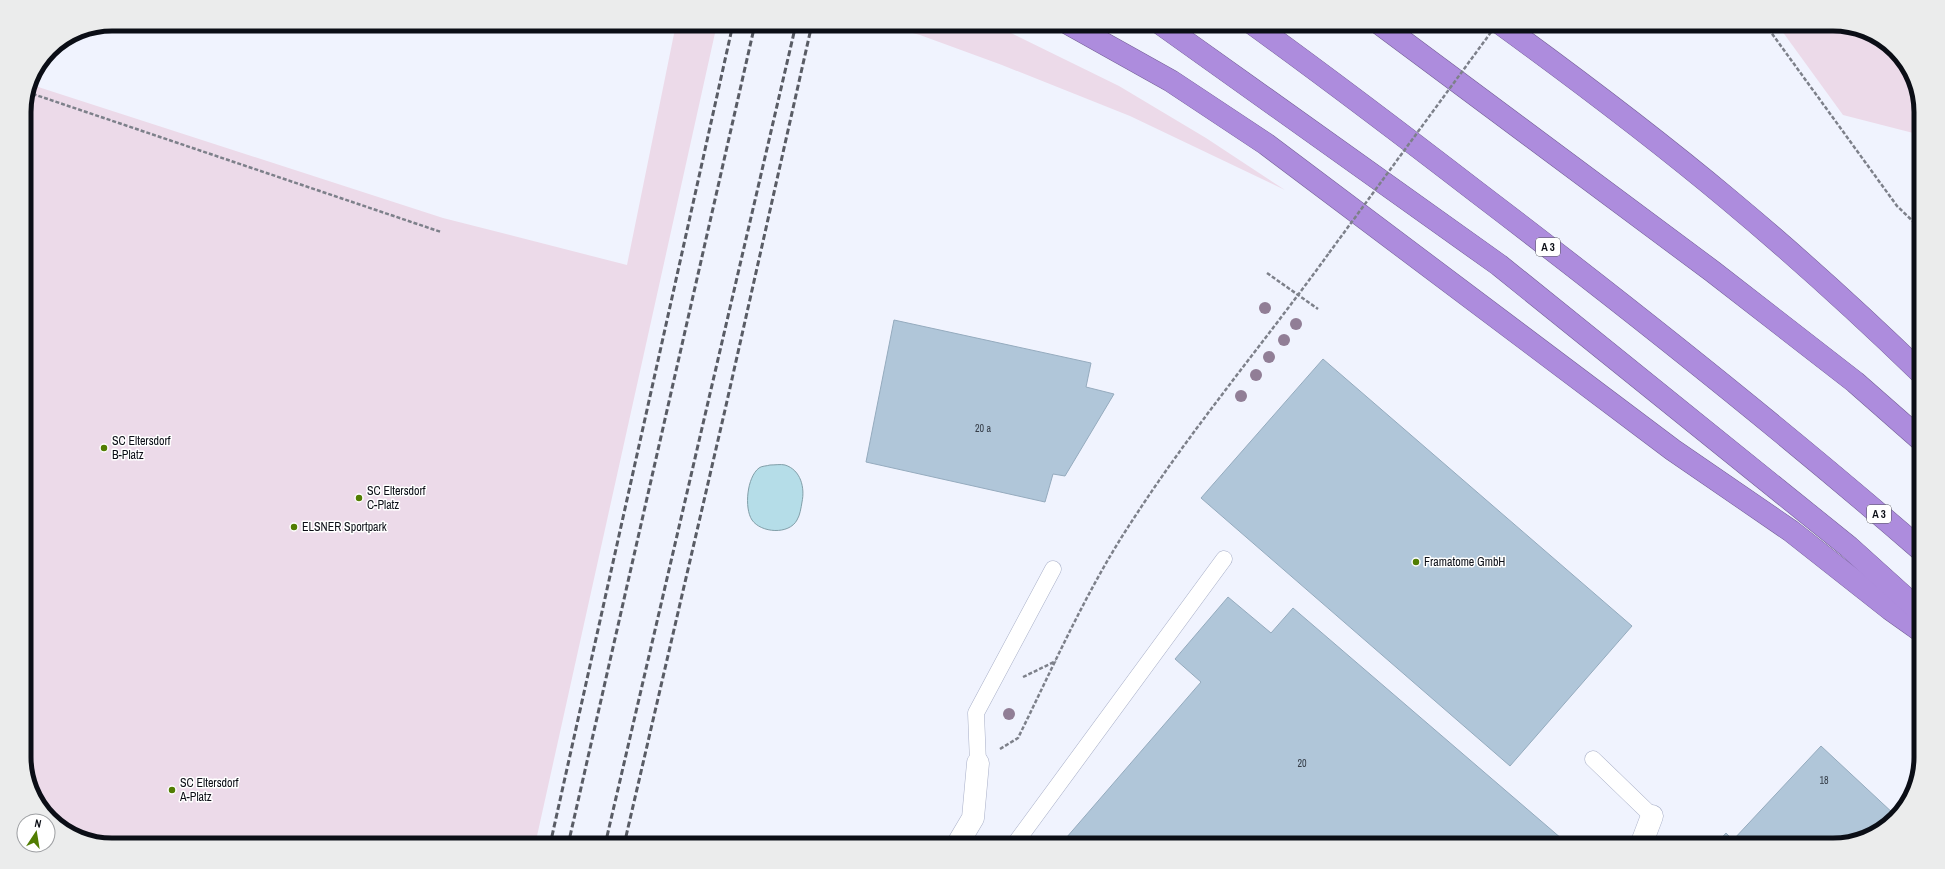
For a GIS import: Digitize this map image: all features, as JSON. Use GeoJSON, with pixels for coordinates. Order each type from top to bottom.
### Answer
{"type":"FeatureCollection","features":[{"type":"Feature","properties":{"kind":"highway"},"geometry":{"type":"LineString","coordinates":[[1082,31],[1171,81],[1266,144],[1673,450],[1792,531],[1890,609],[1914,626]]}},
{"type":"Feature","properties":{"kind":"highway"},"geometry":{"type":"LineString","coordinates":[[1171,31],[1499,265],[1849,547],[1914,606]]}},
{"type":"Feature","properties":{"kind":"highway","name":"A 3"},"geometry":{"type":"LineString","coordinates":[[1263,31],[1318,71],[1604,289],[1837,477],[1914,544]]}},
{"type":"Feature","properties":{"kind":"highway"},"geometry":{"type":"LineString","coordinates":[[1389,31],[1718,276],[1855,382],[1914,434]]}},
{"type":"Feature","properties":{"kind":"highway"},"geometry":{"type":"LineString","coordinates":[[1511,31],[1594,92],[1728,199],[1871,325],[1914,366]]}},
{"type":"Feature","properties":{"kind":"street"},"geometry":{"type":"LineString","coordinates":[[961,838],[973,818],[978,763]]}},
{"type":"Feature","properties":{"kind":"street"},"geometry":{"type":"LineString","coordinates":[[1644,838],[1652,816]]}},
{"type":"Feature","properties":{"kind":"lane"},"geometry":{"type":"LineString","coordinates":[[1019,838],[1224,559]]}},
{"type":"Feature","properties":{"kind":"lane"},"geometry":{"type":"LineString","coordinates":[[978,763],[976,713],[1052,569]]}},
{"type":"Feature","properties":{"kind":"lane"},"geometry":{"type":"LineString","coordinates":[[1593,759],[1652,816]]}},
{"type":"Feature","properties":{"kind":"path"},"geometry":{"type":"LineString","coordinates":[[1018,738],[1088,595],[1132,521],[1183,448],[1300,294],[1492,31]]}},
{"type":"Feature","properties":{"kind":"path"},"geometry":{"type":"LineString","coordinates":[[1770,31],[1897,206],[1914,222]]}},
{"type":"Feature","properties":{"kind":"path"},"geometry":{"type":"LineString","coordinates":[[33,94],[441,232]]}},
{"type":"Feature","properties":{"kind":"path"},"geometry":{"type":"LineString","coordinates":[[1267,273],[1300,294],[1318,309]]}},
{"type":"Feature","properties":{"kind":"shaded area","name":"ELSNER Sportpark"},"geometry":{"type":"Polygon","coordinates":[[[675,31],[715,31],[537,838],[112,838],[86,834],[71,827],[54,813],[42,798],[35,783],[31,763],[31,106],[35,86],[443,218],[627,265],[675,31]]]}},
{"type":"Feature","properties":{"kind":"shaded area"},"geometry":{"type":"Polygon","coordinates":[[[905,31],[1007,31],[1119,86],[1206,138],[1285,190],[1130,116],[1002,65],[905,31]]]}},
{"type":"Feature","properties":{"kind":"shaded area"},"geometry":{"type":"Polygon","coordinates":[[[1782,31],[1833,31],[1859,35],[1874,42],[1894,58],[1906,76],[1910,86],[1914,106],[1914,133],[1843,115],[1782,31]]]}},
{"type":"Feature","properties":{"kind":"water"},"geometry":{"type":"Polygon","coordinates":[[[785,465],[790,467],[798,475],[802,485],[803,497],[798,518],[793,525],[782,530],[768,530],[762,528],[752,520],[748,508],[749,485],[755,472],[763,466],[785,465]]]}},
{"type":"Feature","properties":{"kind":"building"},"geometry":{"type":"Polygon","coordinates":[[[894,320],[1091,363],[1086,387],[1114,394],[1065,476],[1053,474],[1045,502],[866,462],[894,320]]]}},
{"type":"Feature","properties":{"kind":"building","name":"Framatome GmbH"},"geometry":{"type":"Polygon","coordinates":[[[1323,359],[1632,626],[1510,766],[1201,498],[1323,359]]]}},
{"type":"Feature","properties":{"kind":"building"},"geometry":{"type":"Polygon","coordinates":[[[1228,597],[1271,633],[1293,608],[1561,838],[1066,838],[1201,682],[1175,659],[1228,597]]]}},
{"type":"Feature","properties":{"kind":"building"},"geometry":{"type":"Polygon","coordinates":[[[1821,746],[1892,813],[1869,830],[1844,837],[1735,838],[1821,746]]]}},
{"type":"Feature","properties":{"kind":"building"},"geometry":{"type":"Polygon","coordinates":[[[1726,833],[1731,838],[1721,838],[1726,833]]]}},
{"type":"Feature","properties":{"kind":"railway"},"geometry":{"type":"LineString","coordinates":[[552,838],[731,31]]}},
{"type":"Feature","properties":{"kind":"railway"},"geometry":{"type":"LineString","coordinates":[[570,838],[753,31]]}},
{"type":"Feature","properties":{"kind":"railway"},"geometry":{"type":"LineString","coordinates":[[607,838],[794,31]]}},
{"type":"Feature","properties":{"kind":"railway"},"geometry":{"type":"LineString","coordinates":[[626,838],[725,410],[810,31]]}},
{"type":"Feature","properties":{"kind":"place","name":"SC Eltersdorf B-Platz"},"geometry":{"type":"Point","coordinates":[104,448]}},
{"type":"Feature","properties":{"kind":"place","name":"SC Eltersdorf C-Platz"},"geometry":{"type":"Point","coordinates":[359,498]}},
{"type":"Feature","properties":{"kind":"place","name":"ELSNER Sportpark"},"geometry":{"type":"Point","coordinates":[294,527]}},
{"type":"Feature","properties":{"kind":"place","name":"Framatome GmbH"},"geometry":{"type":"Point","coordinates":[1416,562]}},
{"type":"Feature","properties":{"kind":"place","name":"SC Eltersdorf A-Platz"},"geometry":{"type":"Point","coordinates":[172,790]}}]}
